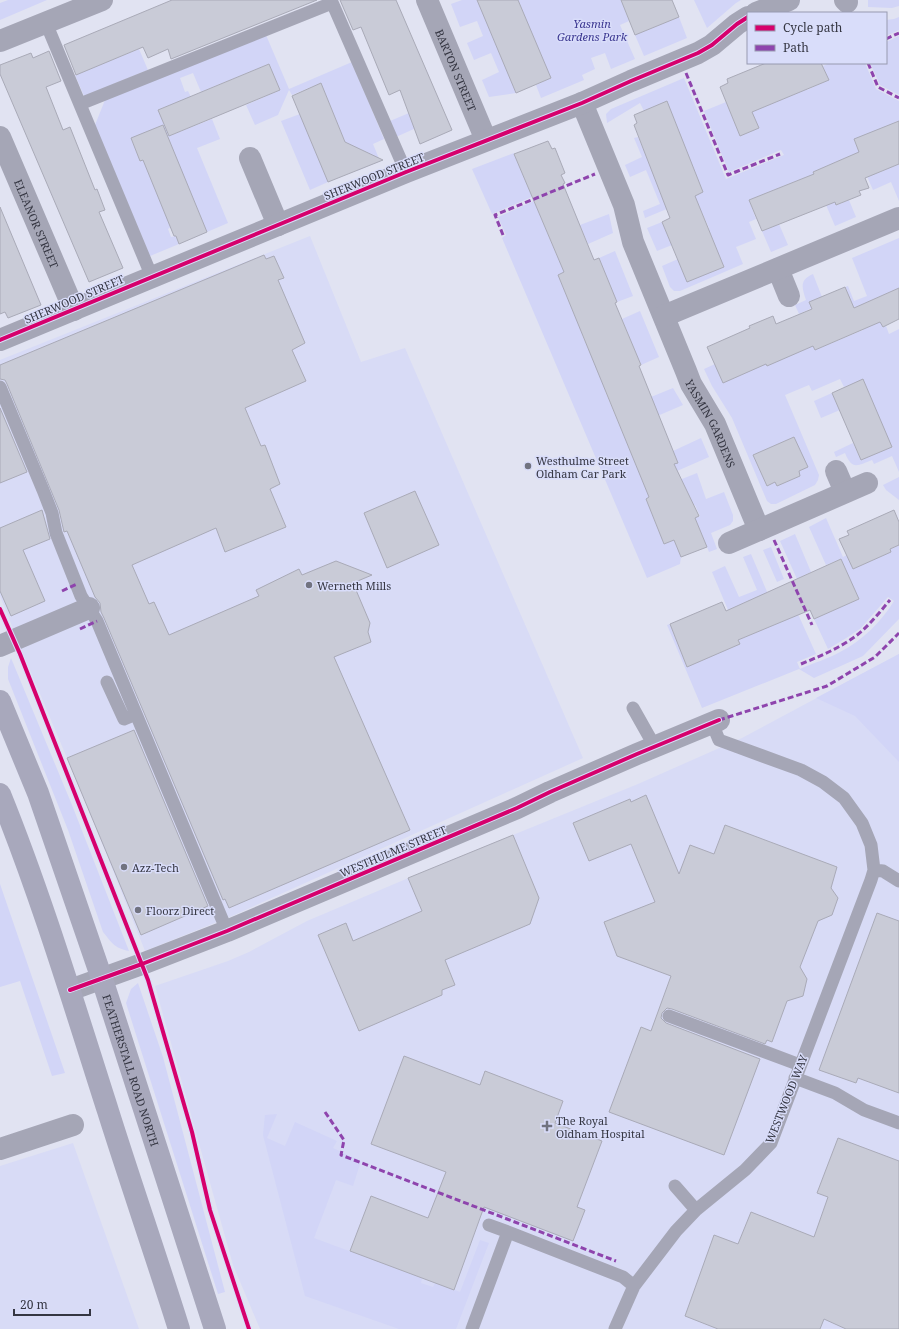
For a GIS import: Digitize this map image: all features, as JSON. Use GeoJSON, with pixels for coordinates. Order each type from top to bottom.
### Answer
{"type":"FeatureCollection","features":[{"type":"Feature","properties":{"kind":"main road","name":"FEATHERSTALL ROAD NORTH"},"geometry":{"type":"LineString","coordinates":[[0,701],[38,794],[102,979],[215,1329]]}},
{"type":"Feature","properties":{"kind":"main road"},"geometry":{"type":"LineString","coordinates":[[0,794],[15,830],[70,990],[108,1112],[180,1329]]}},
{"type":"Feature","properties":{"kind":"street"},"geometry":{"type":"LineString","coordinates":[[0,41],[102,0]]}},
{"type":"Feature","properties":{"kind":"street","name":"BARTON STREET"},"geometry":{"type":"LineString","coordinates":[[427,0],[486,140]]}},
{"type":"Feature","properties":{"kind":"street"},"geometry":{"type":"LineString","coordinates":[[759,12],[789,0]]}},
{"type":"Feature","properties":{"kind":"street","name":"SHERWOOD STREET"},"geometry":{"type":"LineString","coordinates":[[0,340],[406,172],[582,103],[703,51],[747,18]]}},
{"type":"Feature","properties":{"kind":"street","name":"YASMIN GARDENS"},"geometry":{"type":"LineString","coordinates":[[582,103],[624,205],[633,242],[691,384],[715,424],[759,530]]}},
{"type":"Feature","properties":{"kind":"street","name":"ELEANOR STREET"},"geometry":{"type":"LineString","coordinates":[[0,137],[74,310]]}},
{"type":"Feature","properties":{"kind":"street"},"geometry":{"type":"LineString","coordinates":[[250,158],[278,225]]}},
{"type":"Feature","properties":{"kind":"street"},"geometry":{"type":"LineString","coordinates":[[664,316],[899,218]]}},
{"type":"Feature","properties":{"kind":"street"},"geometry":{"type":"LineString","coordinates":[[778,269],[789,296]]}},
{"type":"Feature","properties":{"kind":"street"},"geometry":{"type":"LineString","coordinates":[[836,471],[845,492]]}},
{"type":"Feature","properties":{"kind":"street"},"geometry":{"type":"LineString","coordinates":[[729,543],[867,483]]}},
{"type":"Feature","properties":{"kind":"street"},"geometry":{"type":"LineString","coordinates":[[0,646],[88,608]]}},
{"type":"Feature","properties":{"kind":"street","name":"WESTHULME STREET"},"geometry":{"type":"LineString","coordinates":[[70,990],[227,931],[517,808],[654,747],[716,722]]}},
{"type":"Feature","properties":{"kind":"street"},"geometry":{"type":"LineString","coordinates":[[0,1149],[61,1124]]}},
{"type":"Feature","properties":{"kind":"lane"},"geometry":{"type":"LineString","coordinates":[[80,104],[332,2],[406,172]]}},
{"type":"Feature","properties":{"kind":"lane"},"geometry":{"type":"LineString","coordinates":[[46,23],[152,277]]}},
{"type":"Feature","properties":{"kind":"lane"},"geometry":{"type":"LineString","coordinates":[[0,387],[52,513],[56,533],[81,596],[98,621],[227,931]]}},
{"type":"Feature","properties":{"kind":"lane"},"geometry":{"type":"LineString","coordinates":[[107,682],[124,719],[136,714]]}},
{"type":"Feature","properties":{"kind":"lane"},"geometry":{"type":"LineString","coordinates":[[633,708],[654,747]]}},
{"type":"Feature","properties":{"kind":"lane"},"geometry":{"type":"LineString","coordinates":[[716,722],[719,740],[801,770],[823,782],[844,798],[862,823],[871,845],[874,870],[883,871],[899,881]]}},
{"type":"Feature","properties":{"kind":"lane","name":"WESTWOOD WAY"},"geometry":{"type":"LineString","coordinates":[[615,1329],[634,1286],[676,1231],[696,1210],[745,1170],[771,1143],[874,870]]}},
{"type":"Feature","properties":{"kind":"lane"},"geometry":{"type":"LineString","coordinates":[[669,1016],[800,1065]]}},
{"type":"Feature","properties":{"kind":"lane"},"geometry":{"type":"LineString","coordinates":[[795,1078],[835,1093],[864,1110],[899,1123]]}},
{"type":"Feature","properties":{"kind":"lane"},"geometry":{"type":"LineString","coordinates":[[675,1186],[696,1210]]}},
{"type":"Feature","properties":{"kind":"lane"},"geometry":{"type":"LineString","coordinates":[[489,1225],[623,1277],[634,1286]]}},
{"type":"Feature","properties":{"kind":"lane"},"geometry":{"type":"LineString","coordinates":[[472,1329],[508,1232]]}},
{"type":"Feature","properties":{"kind":"shaded area"},"geometry":{"type":"Polygon","coordinates":[[[310,236],[361,362],[405,348],[583,758],[232,916],[145,951],[86,803],[0,596],[0,360],[310,236]]]}},
{"type":"Feature","properties":{"kind":"shaded area","name":"The Royal Oldham Hospital"},"geometry":{"type":"Polygon","coordinates":[[[899,654],[899,1329],[260,1329],[233,1265],[155,986],[228,961],[249,952],[307,921],[638,784],[742,738],[899,654]]]}},
{"type":"Feature","properties":{"kind":"shaded area"},"geometry":{"type":"Polygon","coordinates":[[[73,1143],[139,1329],[0,1329],[0,1166],[73,1143]]]}},
{"type":"Feature","properties":{"kind":"green space"},"geometry":{"type":"Polygon","coordinates":[[[8,0],[47,0],[0,20],[0,3],[8,0]]]}},
{"type":"Feature","properties":{"kind":"green space","name":"Yasmin Gardens Park"},"geometry":{"type":"Polygon","coordinates":[[[462,0],[477,0],[528,25],[518,0],[621,0],[629,21],[620,25],[635,59],[611,69],[605,53],[591,58],[595,69],[582,75],[584,80],[541,98],[536,85],[551,78],[497,47],[516,93],[489,97],[482,80],[499,72],[491,53],[474,60],[467,43],[483,36],[477,21],[460,27],[451,4],[462,0]]]}},
{"type":"Feature","properties":{"kind":"green space"},"geometry":{"type":"Polygon","coordinates":[[[694,0],[741,0],[707,28],[694,0]]]}},
{"type":"Feature","properties":{"kind":"green space"},"geometry":{"type":"Polygon","coordinates":[[[868,0],[899,0],[899,6],[892,8],[868,7],[868,0]]]}},
{"type":"Feature","properties":{"kind":"green space"},"geometry":{"type":"Polygon","coordinates":[[[679,17],[687,38],[644,56],[635,35],[679,17]]]}},
{"type":"Feature","properties":{"kind":"green space"},"geometry":{"type":"Polygon","coordinates":[[[899,17],[899,30],[887,36],[887,20],[899,17]]]}},
{"type":"Feature","properties":{"kind":"green space"},"geometry":{"type":"Polygon","coordinates":[[[266,35],[289,89],[352,62],[384,139],[373,144],[380,161],[357,171],[321,83],[292,95],[289,90],[278,115],[255,125],[246,105],[280,90],[269,64],[201,92],[193,73],[180,78],[185,92],[188,91],[191,97],[158,110],[169,136],[212,119],[220,139],[197,148],[228,223],[207,232],[186,181],[131,138],[140,161],[143,160],[171,227],[168,229],[171,237],[176,236],[179,244],[150,256],[95,125],[105,100],[266,35]]]}},
{"type":"Feature","properties":{"kind":"green space"},"geometry":{"type":"Polygon","coordinates":[[[899,36],[899,95],[880,85],[870,64],[887,64],[887,42],[899,36]]]}},
{"type":"Feature","properties":{"kind":"green space"},"geometry":{"type":"Polygon","coordinates":[[[139,49],[148,70],[84,96],[75,75],[139,49]]]}},
{"type":"Feature","properties":{"kind":"green space"},"geometry":{"type":"Polygon","coordinates":[[[780,64],[797,68],[807,90],[828,80],[823,66],[828,64],[865,64],[876,89],[899,101],[899,121],[854,140],[868,172],[878,173],[899,164],[899,201],[891,182],[873,190],[855,154],[813,172],[820,190],[811,210],[799,180],[749,200],[756,219],[749,222],[756,239],[736,247],[743,264],[680,291],[674,291],[670,287],[662,266],[678,259],[709,228],[699,206],[674,206],[645,218],[643,211],[660,204],[646,170],[630,177],[625,165],[642,157],[634,138],[638,137],[643,149],[647,148],[667,101],[644,111],[640,103],[607,123],[606,114],[611,109],[684,78],[726,179],[784,155],[781,150],[729,172],[704,111],[726,102],[740,136],[759,128],[752,112],[780,64]],[[686,150],[670,205],[703,192],[686,150]]]}},
{"type":"Feature","properties":{"kind":"green space"},"geometry":{"type":"Polygon","coordinates":[[[409,113],[416,128],[396,137],[390,121],[409,113]]]}},
{"type":"Feature","properties":{"kind":"green space"},"geometry":{"type":"Polygon","coordinates":[[[300,114],[328,182],[310,190],[281,121],[300,114]]]}},
{"type":"Feature","properties":{"kind":"green space"},"geometry":{"type":"Polygon","coordinates":[[[514,153],[532,197],[492,214],[472,169],[514,153]]]}},
{"type":"Feature","properties":{"kind":"green space"},"geometry":{"type":"Polygon","coordinates":[[[849,200],[856,217],[835,226],[826,205],[835,201],[837,205],[849,200]]]}},
{"type":"Feature","properties":{"kind":"green space"},"geometry":{"type":"Polygon","coordinates":[[[534,201],[557,256],[581,265],[558,275],[576,319],[598,310],[605,325],[582,335],[592,357],[630,381],[605,391],[623,434],[655,433],[627,444],[645,486],[677,481],[697,473],[706,499],[724,492],[733,515],[733,521],[730,525],[711,533],[717,549],[709,552],[695,518],[700,516],[695,505],[692,506],[678,485],[646,499],[664,543],[674,540],[681,557],[680,564],[647,578],[502,238],[506,235],[498,217],[534,201]]]}},
{"type":"Feature","properties":{"kind":"green space"},"geometry":{"type":"Polygon","coordinates":[[[609,214],[613,233],[588,244],[580,225],[609,214]]]}},
{"type":"Feature","properties":{"kind":"green space"},"geometry":{"type":"Polygon","coordinates":[[[662,222],[672,245],[657,251],[647,228],[662,222]]]}},
{"type":"Feature","properties":{"kind":"green space"},"geometry":{"type":"Polygon","coordinates":[[[779,224],[788,245],[771,252],[762,231],[779,224]]]}},
{"type":"Feature","properties":{"kind":"green space"},"geometry":{"type":"Polygon","coordinates":[[[899,238],[899,288],[876,312],[883,327],[886,326],[889,334],[899,329],[899,472],[892,456],[874,464],[872,460],[856,465],[850,462],[845,453],[836,457],[834,452],[853,443],[861,460],[892,447],[863,380],[844,387],[840,379],[812,391],[809,385],[785,395],[819,475],[818,480],[815,485],[776,504],[771,504],[767,501],[732,418],[712,386],[704,369],[715,364],[767,365],[811,341],[815,350],[863,330],[845,287],[848,286],[854,301],[867,296],[852,258],[899,238]],[[794,437],[753,455],[767,486],[775,482],[777,486],[800,476],[799,471],[807,467],[794,437]]]}},
{"type":"Feature","properties":{"kind":"green space"},"geometry":{"type":"Polygon","coordinates":[[[615,251],[633,296],[617,302],[599,258],[615,251]]]}},
{"type":"Feature","properties":{"kind":"green space"},"geometry":{"type":"Polygon","coordinates":[[[813,274],[822,297],[812,308],[799,314],[795,305],[806,300],[803,292],[803,285],[805,279],[813,274]]]}},
{"type":"Feature","properties":{"kind":"green space"},"geometry":{"type":"Polygon","coordinates":[[[640,311],[659,357],[641,365],[622,319],[640,311]]]}},
{"type":"Feature","properties":{"kind":"green space"},"geometry":{"type":"Polygon","coordinates":[[[673,388],[683,405],[655,417],[651,397],[673,388]]]}},
{"type":"Feature","properties":{"kind":"green space"},"geometry":{"type":"Polygon","coordinates":[[[832,393],[840,410],[821,418],[814,401],[832,393]]]}},
{"type":"Feature","properties":{"kind":"green space"},"geometry":{"type":"Polygon","coordinates":[[[701,438],[709,457],[677,471],[674,464],[678,463],[673,451],[701,438]]]}},
{"type":"Feature","properties":{"kind":"green space"},"geometry":{"type":"Polygon","coordinates":[[[899,477],[899,500],[886,490],[883,485],[899,477]]]}},
{"type":"Feature","properties":{"kind":"green space"},"geometry":{"type":"Polygon","coordinates":[[[826,518],[843,557],[847,555],[853,569],[891,552],[890,549],[899,545],[899,619],[863,656],[814,678],[799,669],[702,708],[667,625],[670,624],[687,666],[740,644],[726,612],[728,610],[712,572],[725,566],[739,597],[757,590],[743,557],[751,554],[768,594],[731,610],[743,638],[798,614],[816,654],[797,662],[800,669],[825,659],[856,642],[871,630],[884,616],[894,601],[888,597],[861,628],[828,649],[814,619],[859,599],[841,559],[826,565],[809,527],[826,518]]]}},
{"type":"Feature","properties":{"kind":"green space"},"geometry":{"type":"Polygon","coordinates":[[[795,534],[811,572],[797,579],[780,541],[795,534]]]}},
{"type":"Feature","properties":{"kind":"green space"},"geometry":{"type":"Polygon","coordinates":[[[771,547],[784,579],[777,582],[763,550],[771,547]]]}},
{"type":"Feature","properties":{"kind":"green space"},"geometry":{"type":"Polygon","coordinates":[[[899,654],[899,762],[855,716],[816,698],[899,654]]]}},
{"type":"Feature","properties":{"kind":"green space"},"geometry":{"type":"Polygon","coordinates":[[[11,658],[72,805],[129,951],[117,947],[103,932],[68,830],[8,679],[8,667],[11,658]]]}},
{"type":"Feature","properties":{"kind":"green space"},"geometry":{"type":"Polygon","coordinates":[[[0,884],[65,1073],[52,1076],[20,981],[0,987],[0,884]]]}},
{"type":"Feature","properties":{"kind":"green space"},"geometry":{"type":"Polygon","coordinates":[[[138,983],[163,1057],[225,1292],[218,1294],[126,1003],[131,989],[138,983]]]}},
{"type":"Feature","properties":{"kind":"green space"},"geometry":{"type":"Polygon","coordinates":[[[277,1114],[267,1138],[285,1146],[295,1122],[337,1141],[333,1148],[361,1161],[353,1186],[336,1180],[314,1238],[422,1278],[421,1283],[433,1287],[435,1283],[460,1292],[480,1240],[489,1243],[456,1329],[399,1329],[305,1296],[263,1135],[265,1115],[277,1114]]]}},
{"type":"Feature","properties":{"kind":"building"},"geometry":{"type":"Polygon","coordinates":[[[172,0],[317,0],[171,59],[168,49],[148,58],[143,47],[76,75],[64,45],[172,0]]]}},
{"type":"Feature","properties":{"kind":"building"},"geometry":{"type":"Polygon","coordinates":[[[340,0],[396,0],[452,130],[420,144],[400,90],[389,95],[361,27],[353,30],[340,0]]]}},
{"type":"Feature","properties":{"kind":"building"},"geometry":{"type":"Polygon","coordinates":[[[477,0],[518,0],[551,78],[516,93],[477,0]]]}},
{"type":"Feature","properties":{"kind":"building"},"geometry":{"type":"Polygon","coordinates":[[[621,0],[672,0],[679,17],[635,35],[621,0]]]}},
{"type":"Feature","properties":{"kind":"building"},"geometry":{"type":"Polygon","coordinates":[[[49,51],[61,81],[46,87],[63,130],[70,127],[95,190],[97,189],[105,210],[99,212],[123,268],[89,282],[0,74],[0,65],[31,53],[33,58],[49,51]]]}},
{"type":"Feature","properties":{"kind":"building"},"geometry":{"type":"Polygon","coordinates":[[[269,64],[280,90],[169,136],[158,110],[269,64]]]}},
{"type":"Feature","properties":{"kind":"building"},"geometry":{"type":"Polygon","coordinates":[[[764,64],[821,64],[829,80],[752,112],[759,128],[740,136],[720,87],[728,83],[727,79],[764,64]]]}},
{"type":"Feature","properties":{"kind":"building"},"geometry":{"type":"Polygon","coordinates":[[[321,83],[345,142],[383,160],[328,182],[292,96],[321,83]]]}},
{"type":"Feature","properties":{"kind":"building"},"geometry":{"type":"Polygon","coordinates":[[[667,101],[703,192],[695,196],[724,267],[687,282],[662,222],[670,218],[634,125],[637,123],[634,115],[667,101]]]}},
{"type":"Feature","properties":{"kind":"building"},"geometry":{"type":"Polygon","coordinates":[[[899,121],[899,164],[865,178],[869,188],[859,191],[861,195],[836,205],[835,202],[762,231],[749,200],[814,174],[813,172],[859,152],[854,139],[899,121]]]}},
{"type":"Feature","properties":{"kind":"building"},"geometry":{"type":"Polygon","coordinates":[[[163,125],[207,232],[179,244],[176,236],[174,236],[143,160],[140,161],[131,138],[163,125]]]}},
{"type":"Feature","properties":{"kind":"building"},"geometry":{"type":"Polygon","coordinates":[[[548,141],[552,149],[555,148],[565,173],[561,175],[565,183],[563,184],[594,260],[599,258],[617,302],[615,303],[641,365],[639,366],[678,463],[674,464],[699,516],[695,518],[707,547],[681,557],[674,540],[664,544],[646,499],[649,497],[558,275],[564,272],[514,154],[548,141]]]}},
{"type":"Feature","properties":{"kind":"building"},"geometry":{"type":"Polygon","coordinates":[[[0,207],[41,305],[8,318],[5,312],[0,314],[0,207]]]}},
{"type":"Feature","properties":{"kind":"building","name":"Werneth Mills"},"geometry":{"type":"Polygon","coordinates":[[[264,255],[266,259],[274,256],[284,278],[278,280],[305,343],[292,350],[306,381],[245,408],[261,446],[265,445],[280,484],[270,489],[286,527],[225,552],[216,528],[132,565],[149,604],[154,602],[169,635],[259,596],[256,590],[299,569],[302,575],[336,561],[372,575],[353,583],[370,623],[368,632],[371,642],[334,657],[410,830],[229,908],[225,899],[223,900],[101,612],[100,603],[95,597],[67,531],[64,532],[59,510],[7,384],[5,380],[0,379],[0,365],[264,255]]]}},
{"type":"Feature","properties":{"kind":"building"},"geometry":{"type":"Polygon","coordinates":[[[845,287],[854,308],[899,288],[899,319],[883,327],[880,322],[815,350],[813,346],[767,366],[766,364],[723,383],[707,347],[773,316],[776,324],[812,309],[809,302],[845,287]]]}},
{"type":"Feature","properties":{"kind":"building"},"geometry":{"type":"Polygon","coordinates":[[[863,379],[892,447],[861,460],[832,393],[863,379]]]}},
{"type":"Feature","properties":{"kind":"building"},"geometry":{"type":"Polygon","coordinates":[[[0,408],[27,472],[0,483],[0,408]]]}},
{"type":"Feature","properties":{"kind":"building"},"geometry":{"type":"Polygon","coordinates":[[[794,437],[808,467],[799,471],[800,476],[777,486],[775,482],[767,486],[753,455],[794,437]]]}},
{"type":"Feature","properties":{"kind":"building"},"geometry":{"type":"Polygon","coordinates":[[[415,491],[439,545],[387,568],[364,513],[415,491]]]}},
{"type":"Feature","properties":{"kind":"building"},"geometry":{"type":"Polygon","coordinates":[[[42,510],[50,539],[23,550],[45,601],[11,616],[0,591],[0,528],[42,510]]]}},
{"type":"Feature","properties":{"kind":"building"},"geometry":{"type":"Polygon","coordinates":[[[894,510],[899,522],[899,545],[890,549],[891,552],[853,569],[839,539],[849,535],[847,531],[894,510]]]}},
{"type":"Feature","properties":{"kind":"building"},"geometry":{"type":"Polygon","coordinates":[[[841,559],[859,599],[814,619],[810,610],[738,640],[740,644],[687,667],[670,624],[722,602],[726,611],[841,559]]]}},
{"type":"Feature","properties":{"kind":"building"},"geometry":{"type":"Polygon","coordinates":[[[134,730],[208,906],[141,935],[67,758],[134,730]]]}},
{"type":"Feature","properties":{"kind":"building"},"geometry":{"type":"Polygon","coordinates":[[[646,795],[679,874],[690,845],[714,854],[725,825],[837,867],[831,888],[838,898],[832,915],[818,921],[800,967],[807,979],[803,996],[787,1001],[772,1042],[767,1040],[765,1044],[672,1009],[667,1008],[662,1013],[661,1018],[666,1023],[760,1059],[724,1155],[609,1112],[641,1027],[651,1031],[671,976],[617,956],[604,922],[655,902],[631,844],[589,861],[573,823],[630,799],[631,802],[646,795]]]}},
{"type":"Feature","properties":{"kind":"building"},"geometry":{"type":"Polygon","coordinates":[[[513,835],[539,898],[530,924],[445,960],[455,985],[442,990],[442,995],[359,1031],[318,935],[346,923],[353,941],[422,911],[408,878],[513,835]]]}},
{"type":"Feature","properties":{"kind":"building"},"geometry":{"type":"Polygon","coordinates":[[[877,913],[899,921],[899,1093],[858,1078],[856,1083],[819,1070],[877,913]]]}},
{"type":"Feature","properties":{"kind":"building"},"geometry":{"type":"Polygon","coordinates":[[[404,1056],[480,1085],[485,1071],[563,1101],[555,1123],[602,1141],[577,1207],[585,1210],[573,1241],[484,1207],[454,1290],[350,1251],[371,1196],[428,1218],[446,1172],[371,1144],[404,1056]]]}},
{"type":"Feature","properties":{"kind":"building"},"geometry":{"type":"Polygon","coordinates":[[[838,1138],[899,1161],[899,1329],[846,1329],[824,1319],[820,1329],[718,1329],[685,1316],[714,1235],[738,1244],[751,1212],[814,1237],[828,1197],[817,1193],[838,1138]]]}},
{"type":"Feature","properties":{"kind":"marked path"},"geometry":{"type":"LineString","coordinates":[[887,39],[899,33]]}},
{"type":"Feature","properties":{"kind":"marked path"},"geometry":{"type":"LineString","coordinates":[[868,64],[878,87],[899,98]]}},
{"type":"Feature","properties":{"kind":"marked path"},"geometry":{"type":"LineString","coordinates":[[686,73],[728,175],[780,154]]}},
{"type":"Feature","properties":{"kind":"marked path"},"geometry":{"type":"LineString","coordinates":[[503,235],[495,215],[595,174]]}},
{"type":"Feature","properties":{"kind":"marked path"},"geometry":{"type":"LineString","coordinates":[[774,540],[812,625]]}},
{"type":"Feature","properties":{"kind":"marked path"},"geometry":{"type":"LineString","coordinates":[[62,591],[77,584]]}},
{"type":"Feature","properties":{"kind":"marked path"},"geometry":{"type":"LineString","coordinates":[[801,664],[844,644],[856,636],[872,622],[890,600]]}},
{"type":"Feature","properties":{"kind":"marked path"},"geometry":{"type":"LineString","coordinates":[[80,629],[97,621]]}},
{"type":"Feature","properties":{"kind":"marked path"},"geometry":{"type":"LineString","coordinates":[[719,720],[827,686],[875,657],[899,633]]}},
{"type":"Feature","properties":{"kind":"marked path"},"geometry":{"type":"LineString","coordinates":[[325,1112],[344,1140],[341,1155],[616,1261]]}},
{"type":"Feature","properties":{"kind":"cycle path"},"geometry":{"type":"LineString","coordinates":[[0,340],[406,172],[582,103],[698,53],[712,45],[747,18]]}},
{"type":"Feature","properties":{"kind":"cycle path"},"geometry":{"type":"LineString","coordinates":[[0,609],[20,654],[148,980],[192,1132],[210,1210],[249,1329]]}},
{"type":"Feature","properties":{"kind":"cycle path"},"geometry":{"type":"LineString","coordinates":[[70,990],[227,931],[517,808],[637,754],[719,720]]}},
{"type":"Feature","properties":{"kind":"place","name":"Westhulme Street Oldham Car Park"},"geometry":{"type":"Point","coordinates":[528,466]}},
{"type":"Feature","properties":{"kind":"place","name":"Werneth Mills"},"geometry":{"type":"Point","coordinates":[309,585]}},
{"type":"Feature","properties":{"kind":"place","name":"Azz-Tech"},"geometry":{"type":"Point","coordinates":[124,867]}},
{"type":"Feature","properties":{"kind":"place","name":"Floorz Direct"},"geometry":{"type":"Point","coordinates":[138,910]}},
{"type":"Feature","properties":{"kind":"place","name":"The Royal Oldham Hospital"},"geometry":{"type":"Point","coordinates":[547,1126]}}]}
